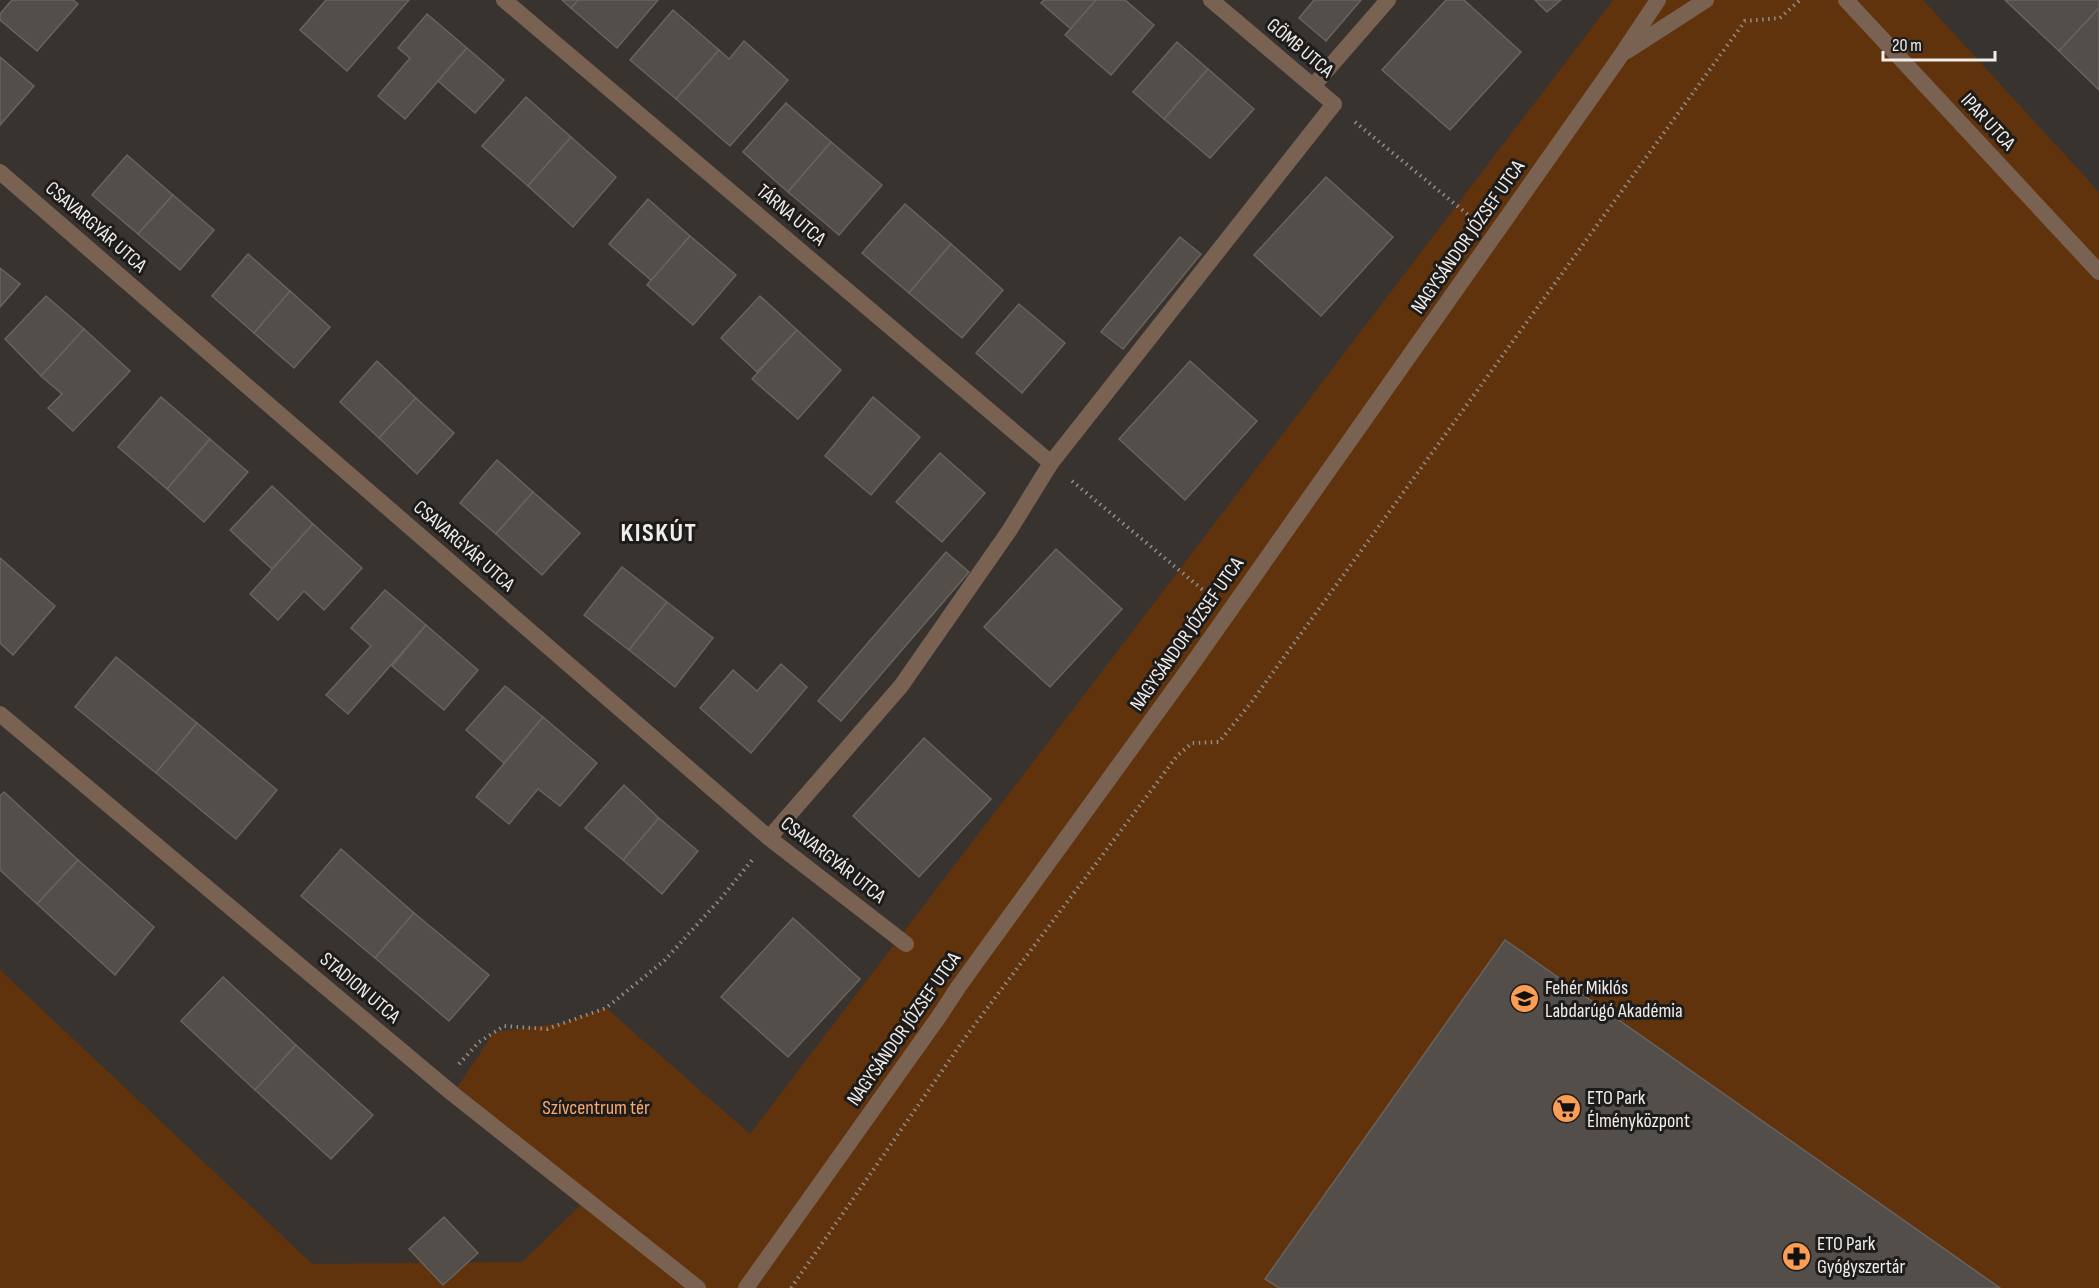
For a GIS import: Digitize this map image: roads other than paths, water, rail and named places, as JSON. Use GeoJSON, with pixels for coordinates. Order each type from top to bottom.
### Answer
{"type":"FeatureCollection","features":[{"type":"Feature","properties":{"kind":"street","name":"TÁRNA UTCA"},"geometry":{"type":"LineString","coordinates":[[504,0],[1051,463]]}},
{"type":"Feature","properties":{"kind":"street","name":"GÖMB UTCA"},"geometry":{"type":"LineString","coordinates":[[1051,463],[1334,104],[1211,0]]}},
{"type":"Feature","properties":{"kind":"street"},"geometry":{"type":"LineString","coordinates":[[1313,86],[1388,0]]}},
{"type":"Feature","properties":{"kind":"street","name":"NAGYSÁNDOR JÓZSEF UTCA"},"geometry":{"type":"LineString","coordinates":[[746,1288],[940,1015],[965,976],[1229,611],[1658,0]]}},
{"type":"Feature","properties":{"kind":"street"},"geometry":{"type":"LineString","coordinates":[[1622,54],[1706,0]]}},
{"type":"Feature","properties":{"kind":"street","name":"IPAR UTCA"},"geometry":{"type":"LineString","coordinates":[[1846,0],[2099,272]]}},
{"type":"Feature","properties":{"kind":"street","name":"CSAVARGYÁR UTCA"},"geometry":{"type":"LineString","coordinates":[[0,172],[769,838],[906,944]]}},
{"type":"Feature","properties":{"kind":"street"},"geometry":{"type":"LineString","coordinates":[[769,838],[901,686],[1010,531],[1051,463]]}},
{"type":"Feature","properties":{"kind":"street","name":"STADION UTCA"},"geometry":{"type":"LineString","coordinates":[[0,714],[453,1094],[698,1288]]}},
{"type":"Feature","properties":{"kind":"place","name":"Fehér Miklós Labdarúgó Akadémia"},"geometry":{"type":"Point","coordinates":[1524,999]}},
{"type":"Feature","properties":{"kind":"place","name":"ETO Park Élményközpont"},"geometry":{"type":"Point","coordinates":[1566,1109]}},
{"type":"Feature","properties":{"kind":"place","name":"ETO Park Gyógyszertár"},"geometry":{"type":"Point","coordinates":[1796,1256]}},
{"type":"Feature","properties":{"kind":"district","name":"KISKÚT"},"geometry":{"type":"Point","coordinates":[659,533]}},
{"type":"Feature","properties":{"kind":"park label","name":"Szívcentrum tér"},"geometry":{"type":"Point","coordinates":[596,1108]}}]}
